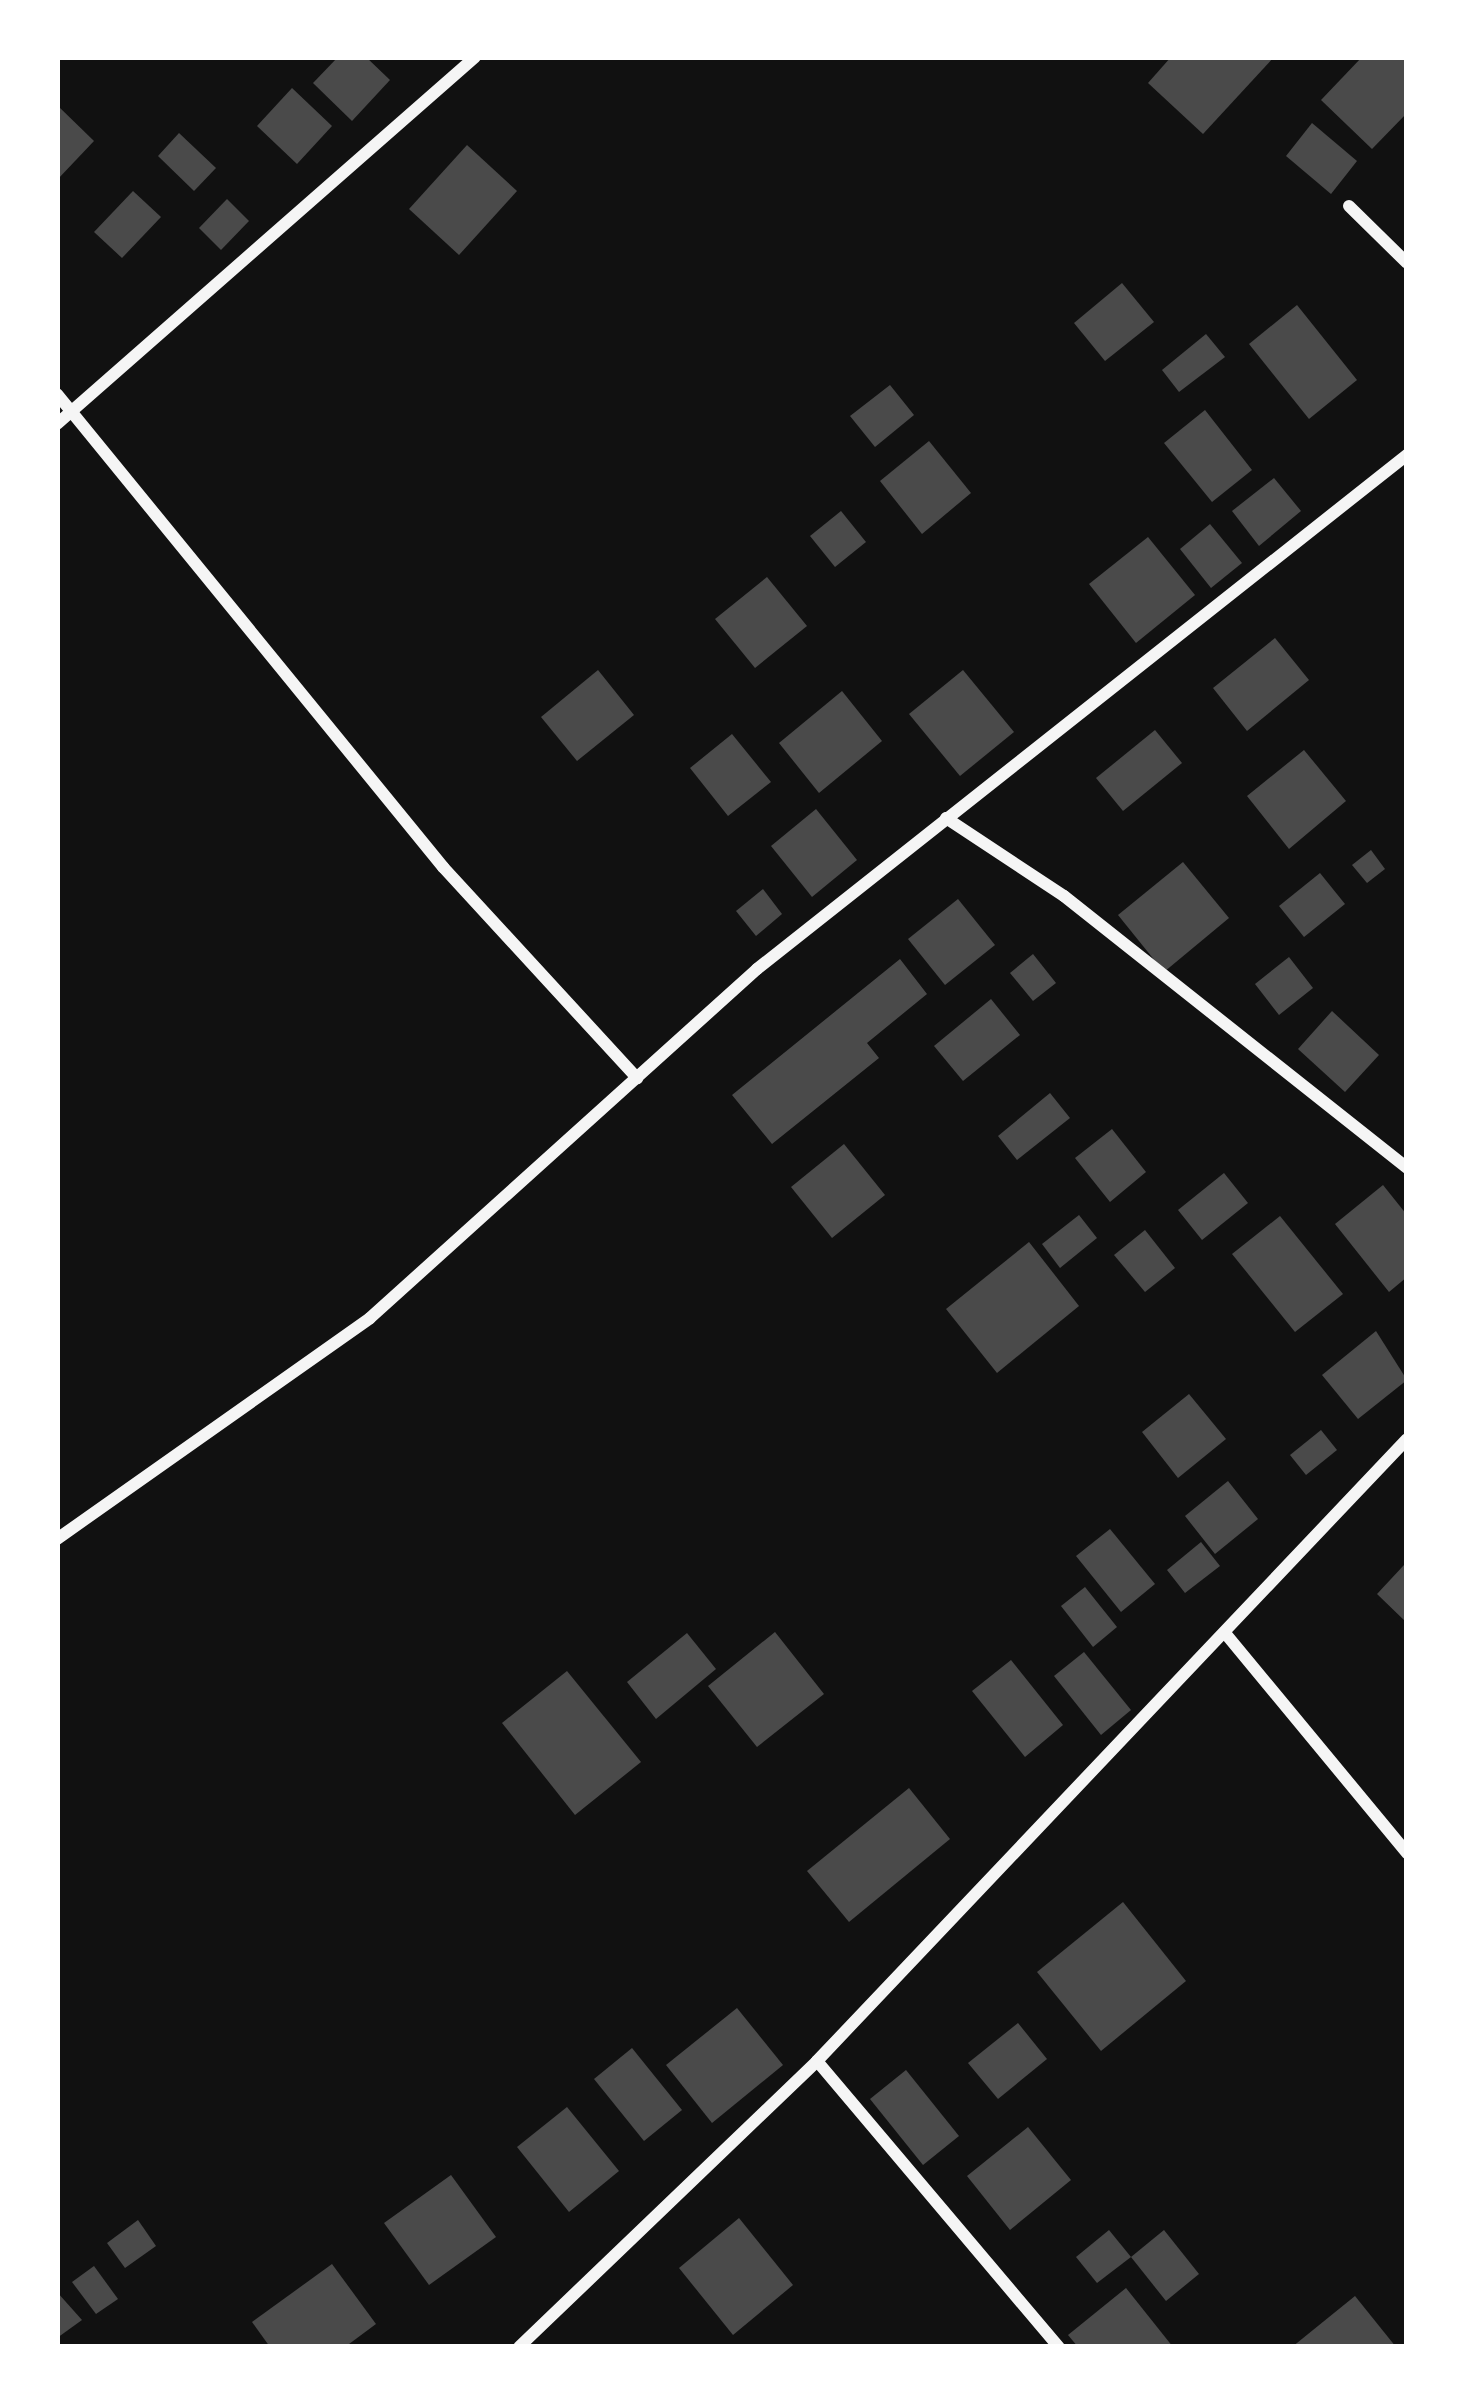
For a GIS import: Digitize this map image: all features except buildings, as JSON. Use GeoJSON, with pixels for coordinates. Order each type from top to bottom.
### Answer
{"type":"FeatureCollection","features":[{"type":"Feature","properties":{"kind":"street"},"geometry":{"type":"LineString","coordinates":[[57,424],[475,57]]}},
{"type":"Feature","properties":{"kind":"street"},"geometry":{"type":"LineString","coordinates":[[1349,206],[1407,263]]}},
{"type":"Feature","properties":{"kind":"street"},"geometry":{"type":"LineString","coordinates":[[57,394],[443,867],[637,1078]]}},
{"type":"Feature","properties":{"kind":"street"},"geometry":{"type":"LineString","coordinates":[[57,1539],[370,1318],[637,1078],[946,818],[1407,454]]}},
{"type":"Feature","properties":{"kind":"street"},"geometry":{"type":"LineString","coordinates":[[946,818],[1064,896],[1407,1168]]}},
{"type":"Feature","properties":{"kind":"street"},"geometry":{"type":"LineString","coordinates":[[519,2347],[817,2061],[1407,1439]]}},
{"type":"Feature","properties":{"kind":"street"},"geometry":{"type":"LineString","coordinates":[[1225,1633],[1407,1853]]}},
{"type":"Feature","properties":{"kind":"street"},"geometry":{"type":"LineString","coordinates":[[817,2061],[1059,2347]]}}]}
